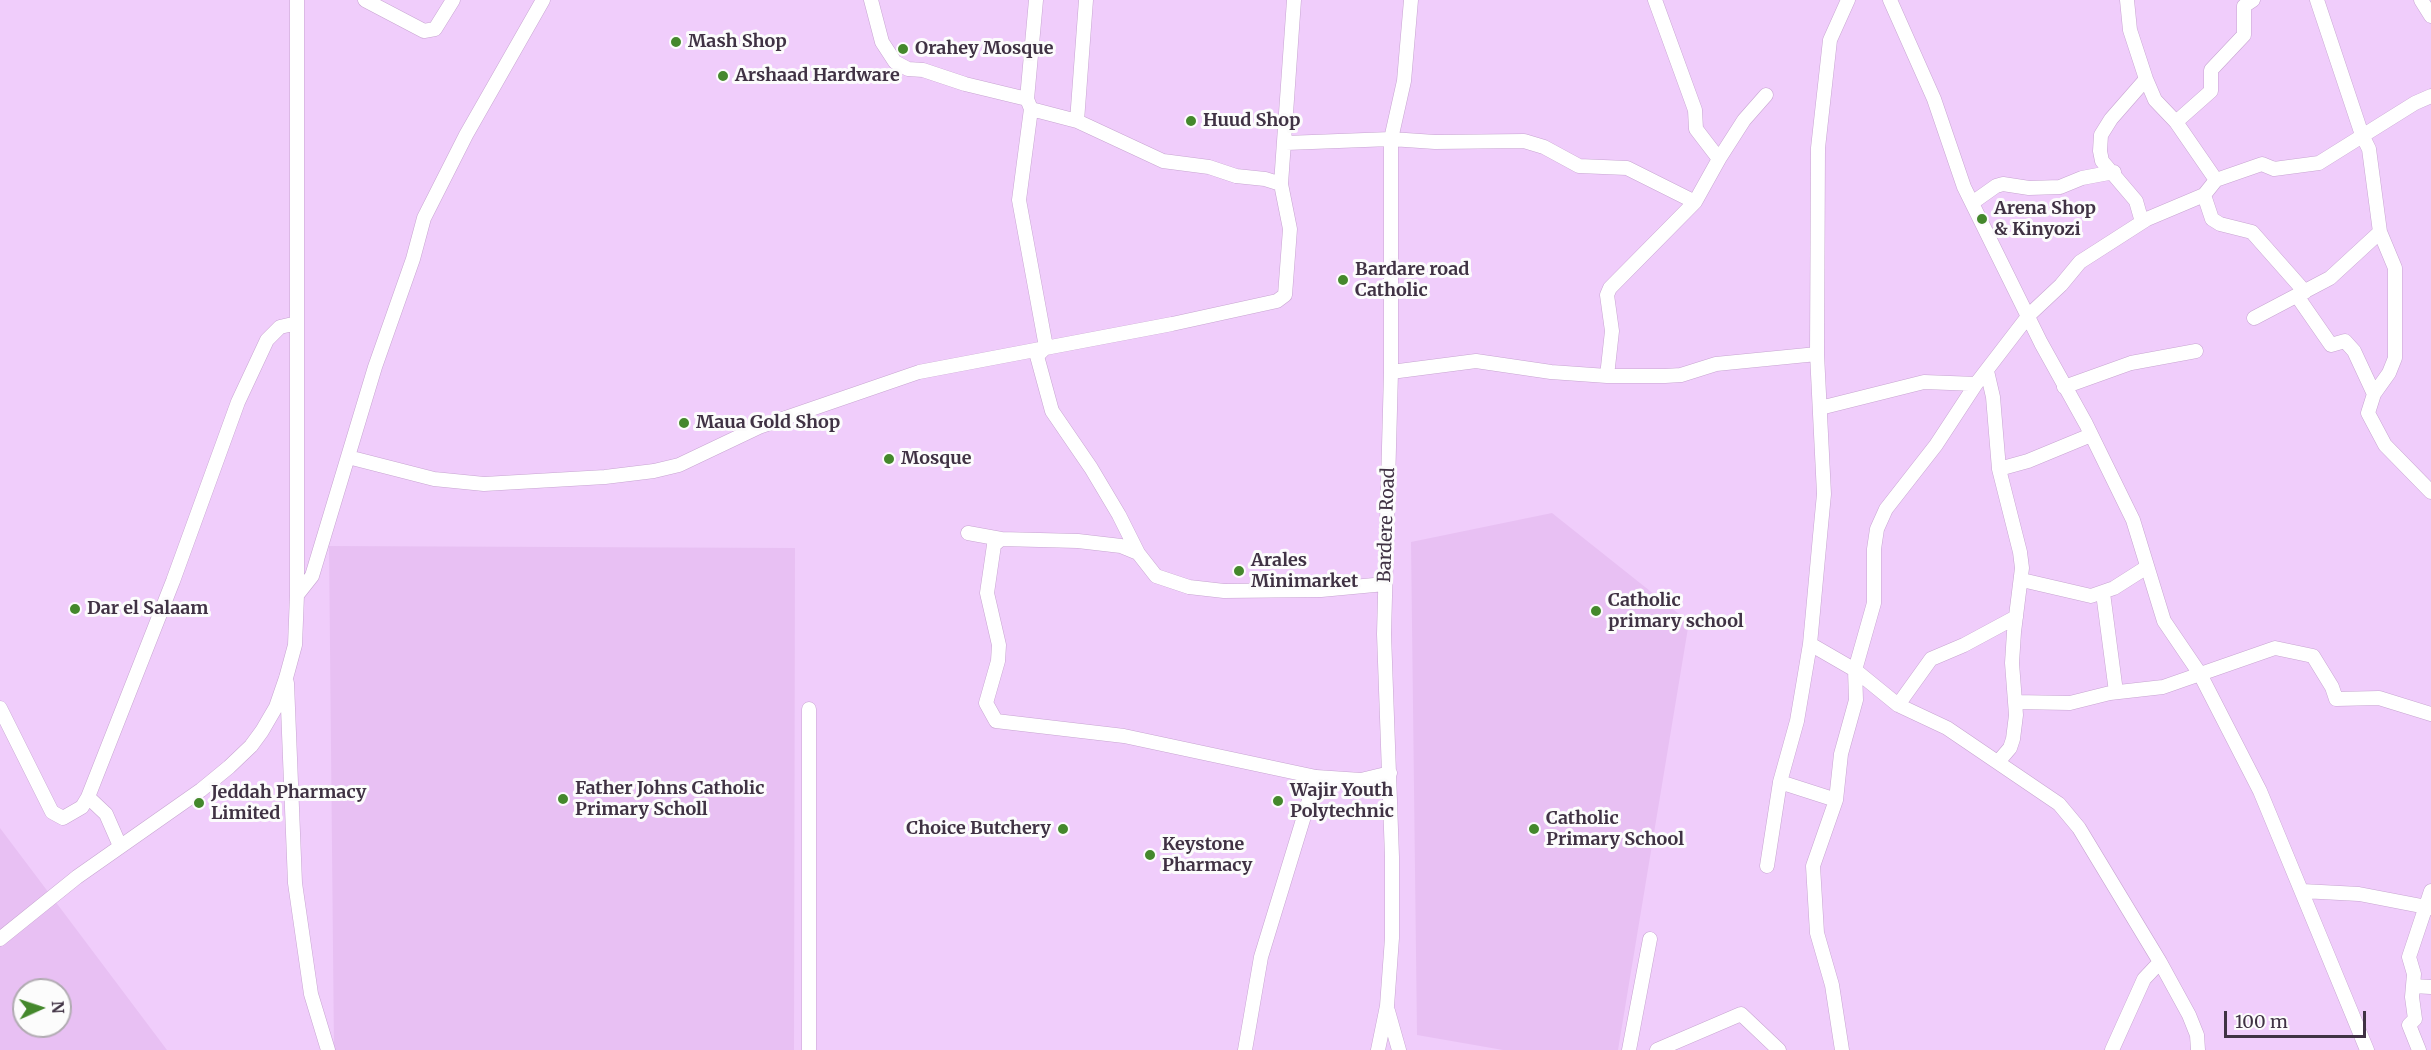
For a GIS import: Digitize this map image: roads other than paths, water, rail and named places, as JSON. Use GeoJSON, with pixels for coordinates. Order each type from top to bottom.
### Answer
{"type":"FeatureCollection","features":[{"type":"Feature","properties":{"kind":"street"},"geometry":{"type":"LineString","coordinates":[[0,939],[120,846],[201,790],[251,746],[276,707],[286,678],[295,645],[297,596],[297,0]]}},
{"type":"Feature","properties":{"kind":"street"},"geometry":{"type":"LineString","coordinates":[[365,0],[424,31],[435,29],[453,0]]}},
{"type":"Feature","properties":{"kind":"street"},"geometry":{"type":"LineString","coordinates":[[297,596],[312,576],[424,218],[466,135],[543,0]]}},
{"type":"Feature","properties":{"kind":"street"},"geometry":{"type":"LineString","coordinates":[[871,0],[882,42],[895,62],[908,69],[923,70],[1077,121],[1163,161],[1209,167],[1236,177],[1265,179],[1281,184]]}},
{"type":"Feature","properties":{"kind":"street"},"geometry":{"type":"LineString","coordinates":[[1036,0],[1029,104],[1019,200],[1046,347]]}},
{"type":"Feature","properties":{"kind":"street"},"geometry":{"type":"LineString","coordinates":[[1077,121],[1086,0]]}},
{"type":"Feature","properties":{"kind":"street"},"geometry":{"type":"LineString","coordinates":[[348,457],[424,477],[484,483],[605,477],[654,471],[679,465],[759,428],[919,372],[1172,324],[1277,301],[1285,296],[1290,229],[1281,184],[1286,143],[1294,0]]}},
{"type":"Feature","properties":{"kind":"street","name":"Bardere Road"},"geometry":{"type":"LineString","coordinates":[[1378,1050],[1387,1006],[1392,938],[1390,773],[1384,645],[1391,372],[1391,140],[1404,81],[1411,0]]}},
{"type":"Feature","properties":{"kind":"street"},"geometry":{"type":"LineString","coordinates":[[1655,0],[1695,110],[1696,129],[1719,159]]}},
{"type":"Feature","properties":{"kind":"street"},"geometry":{"type":"LineString","coordinates":[[1767,866],[1780,782],[1797,721],[1810,644],[1824,494],[1817,354],[1818,148],[1830,40],[1848,0]]}},
{"type":"Feature","properties":{"kind":"street"},"geometry":{"type":"LineString","coordinates":[[1890,0],[1934,99],[1972,203],[2133,520],[2164,621],[2200,674],[2260,790],[2367,1050]]}},
{"type":"Feature","properties":{"kind":"street"},"geometry":{"type":"LineString","coordinates":[[2127,0],[2130,30],[2145,79],[2156,100],[2176,122],[2216,180]]}},
{"type":"Feature","properties":{"kind":"street"},"geometry":{"type":"LineString","coordinates":[[2176,122],[2211,91],[2211,70],[2244,35],[2244,6],[2253,0]]}},
{"type":"Feature","properties":{"kind":"street"},"geometry":{"type":"LineString","coordinates":[[2317,0],[2362,135],[2370,150],[2380,232],[2395,268],[2395,358],[2389,373],[2374,394],[2368,413],[2385,445],[2431,492]]}},
{"type":"Feature","properties":{"kind":"street"},"geometry":{"type":"LineString","coordinates":[[2424,1],[2431,16]]}},
{"type":"Feature","properties":{"kind":"street"},"geometry":{"type":"LineString","coordinates":[[2142,222],[2136,201],[2114,172],[2102,161],[2101,135],[2125,101],[2145,79]]}},
{"type":"Feature","properties":{"kind":"street"},"geometry":{"type":"LineString","coordinates":[[1607,376],[1611,332],[1607,295],[1610,288],[1695,202],[1744,120],[1766,95]]}},
{"type":"Feature","properties":{"kind":"street"},"geometry":{"type":"LineString","coordinates":[[1842,1050],[1832,985],[1817,933],[1813,866],[1836,800],[1840,754],[1856,700],[1855,670],[1872,614],[1875,582],[1874,549],[1877,529],[1886,509],[1936,445],[1976,384],[2029,315],[2061,285],[2080,262],[2142,222],[2204,195],[2216,180],[2262,164],[2274,169],[2319,163],[2362,135],[2431,96]]}},
{"type":"Feature","properties":{"kind":"street"},"geometry":{"type":"LineString","coordinates":[[1286,143],[1391,140],[1515,141],[1536,144],[1579,166],[1627,168],[1695,202]]}},
{"type":"Feature","properties":{"kind":"street"},"geometry":{"type":"LineString","coordinates":[[1972,203],[1996,186],[2004,184],[2029,189],[2061,187],[2082,178],[2114,172]]}},
{"type":"Feature","properties":{"kind":"street"},"geometry":{"type":"LineString","coordinates":[[2204,195],[2212,219],[2220,224],[2252,232],[2301,294],[2331,345],[2345,340],[2354,351],[2374,394]]}},
{"type":"Feature","properties":{"kind":"street"},"geometry":{"type":"LineString","coordinates":[[2254,318],[2330,278],[2380,232]]}},
{"type":"Feature","properties":{"kind":"street"},"geometry":{"type":"LineString","coordinates":[[0,708],[52,812],[63,818],[82,807],[88,797],[173,581],[238,402],[267,340],[280,327],[297,323]]}},
{"type":"Feature","properties":{"kind":"street"},"geometry":{"type":"LineString","coordinates":[[1046,347],[1037,356],[1052,411],[1096,477],[1138,553],[1156,576],[1189,586],[1224,591],[1300,591],[1385,584]]}},
{"type":"Feature","properties":{"kind":"street"},"geometry":{"type":"LineString","coordinates":[[2064,387],[2131,363],[2196,351]]}},
{"type":"Feature","properties":{"kind":"street"},"geometry":{"type":"LineString","coordinates":[[1391,372],[1476,361],[1551,372],[1607,376],[1681,375],[1716,364],[1817,354]]}},
{"type":"Feature","properties":{"kind":"street"},"geometry":{"type":"LineString","coordinates":[[1987,371],[1993,397],[2000,469],[2020,552],[2022,580],[2012,663],[2015,702],[2013,739],[2010,748],[1998,762]]}},
{"type":"Feature","properties":{"kind":"street"},"geometry":{"type":"LineString","coordinates":[[1820,408],[1924,382],[1976,384]]}},
{"type":"Feature","properties":{"kind":"street"},"geometry":{"type":"LineString","coordinates":[[2000,469],[2028,461],[2091,435]]}},
{"type":"Feature","properties":{"kind":"street"},"geometry":{"type":"LineString","coordinates":[[968,533],[1001,539],[1078,541],[1121,546],[1138,553]]}},
{"type":"Feature","properties":{"kind":"street"},"geometry":{"type":"LineString","coordinates":[[1001,539],[994,545],[987,593],[999,645],[998,661],[986,703],[996,721],[1124,736],[1316,777],[1361,780],[1390,773]]}},
{"type":"Feature","properties":{"kind":"street"},"geometry":{"type":"LineString","coordinates":[[2022,580],[2080,596],[2103,593],[2147,567]]}},
{"type":"Feature","properties":{"kind":"street"},"geometry":{"type":"LineString","coordinates":[[2103,593],[2116,692]]}},
{"type":"Feature","properties":{"kind":"street"},"geometry":{"type":"LineString","coordinates":[[1899,705],[1931,659],[1964,645],[2016,617]]}},
{"type":"Feature","properties":{"kind":"street"},"geometry":{"type":"LineString","coordinates":[[1810,644],[1855,670],[1899,705],[1947,729],[2059,804],[2079,828],[2160,962],[2189,1015],[2197,1035],[2198,1050]]}},
{"type":"Feature","properties":{"kind":"street"},"geometry":{"type":"LineString","coordinates":[[2015,702],[2070,703],[2116,692],[2163,687],[2275,648],[2298,651],[2313,656],[2332,687],[2336,699],[2379,698],[2431,714]]}},
{"type":"Feature","properties":{"kind":"street"},"geometry":{"type":"LineString","coordinates":[[286,678],[295,883],[311,994],[328,1050]]}},
{"type":"Feature","properties":{"kind":"street"},"geometry":{"type":"LineString","coordinates":[[809,709],[809,1050]]}},
{"type":"Feature","properties":{"kind":"street"},"geometry":{"type":"LineString","coordinates":[[1245,1050],[1261,957],[1316,777]]}},
{"type":"Feature","properties":{"kind":"street"},"geometry":{"type":"LineString","coordinates":[[1780,782],[1836,800]]}},
{"type":"Feature","properties":{"kind":"street"},"geometry":{"type":"LineString","coordinates":[[88,797],[106,814],[120,846]]}},
{"type":"Feature","properties":{"kind":"street"},"geometry":{"type":"LineString","coordinates":[[2302,891],[2359,894],[2428,908]]}},
{"type":"Feature","properties":{"kind":"street"},"geometry":{"type":"LineString","coordinates":[[2419,1050],[2409,1025],[2415,1019],[2414,974],[2409,957],[2428,908],[2431,891]]}},
{"type":"Feature","properties":{"kind":"street"},"geometry":{"type":"LineString","coordinates":[[1629,1050],[1650,939]]}},
{"type":"Feature","properties":{"kind":"street"},"geometry":{"type":"LineString","coordinates":[[2112,1050],[2144,979],[2160,962]]}},
{"type":"Feature","properties":{"kind":"street"},"geometry":{"type":"LineString","coordinates":[[2413,986],[2431,987]]}},
{"type":"Feature","properties":{"kind":"street"},"geometry":{"type":"LineString","coordinates":[[1387,1006],[1399,1050]]}},
{"type":"Feature","properties":{"kind":"street"},"geometry":{"type":"LineString","coordinates":[[1657,1050],[1741,1014],[1779,1050]]}},
{"type":"Feature","properties":{"kind":"place","name":"Mash Shop"},"geometry":{"type":"Point","coordinates":[676,42]}},
{"type":"Feature","properties":{"kind":"place","name":"Orahey Mosque"},"geometry":{"type":"Point","coordinates":[903,49]}},
{"type":"Feature","properties":{"kind":"place","name":"Arshaad Hardware"},"geometry":{"type":"Point","coordinates":[723,76]}},
{"type":"Feature","properties":{"kind":"place","name":"Huud Shop"},"geometry":{"type":"Point","coordinates":[1191,121]}},
{"type":"Feature","properties":{"kind":"place","name":"Arena Shop & Kinyozi"},"geometry":{"type":"Point","coordinates":[1982,219]}},
{"type":"Feature","properties":{"kind":"place","name":"Bardare road Catholic"},"geometry":{"type":"Point","coordinates":[1343,280]}},
{"type":"Feature","properties":{"kind":"place","name":"Maua Gold Shop"},"geometry":{"type":"Point","coordinates":[684,423]}},
{"type":"Feature","properties":{"kind":"place","name":"Mosque"},"geometry":{"type":"Point","coordinates":[889,459]}},
{"type":"Feature","properties":{"kind":"place","name":"Arales Minimarket"},"geometry":{"type":"Point","coordinates":[1239,571]}},
{"type":"Feature","properties":{"kind":"place","name":"Dar el Salaam"},"geometry":{"type":"Point","coordinates":[75,609]}},
{"type":"Feature","properties":{"kind":"place","name":"Catholic primary school"},"geometry":{"type":"Point","coordinates":[1596,611]}},
{"type":"Feature","properties":{"kind":"place","name":"Father Johns Catholic Primary Scholl"},"geometry":{"type":"Point","coordinates":[563,799]}},
{"type":"Feature","properties":{"kind":"place","name":"Wajir Youth Polytechnic"},"geometry":{"type":"Point","coordinates":[1278,801]}},
{"type":"Feature","properties":{"kind":"place","name":"Jeddah Pharmacy Limited"},"geometry":{"type":"Point","coordinates":[199,803]}},
{"type":"Feature","properties":{"kind":"place","name":"Choice Butchery"},"geometry":{"type":"Point","coordinates":[1063,829]}},
{"type":"Feature","properties":{"kind":"place","name":"Catholic Primary School"},"geometry":{"type":"Point","coordinates":[1534,829]}},
{"type":"Feature","properties":{"kind":"place","name":"Keystone Pharmacy"},"geometry":{"type":"Point","coordinates":[1150,855]}}]}
